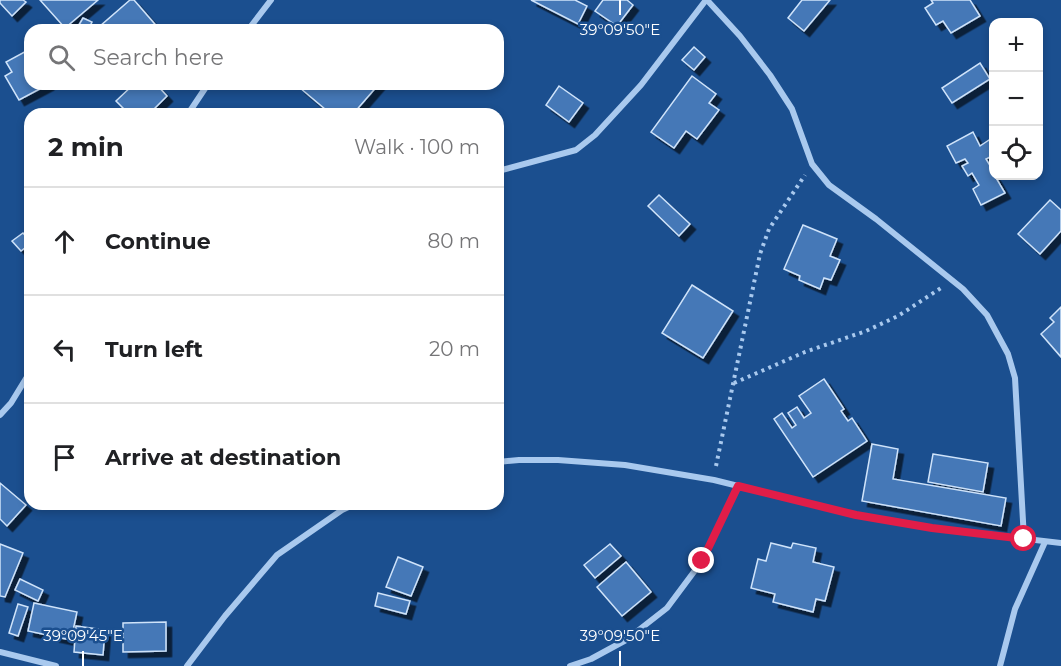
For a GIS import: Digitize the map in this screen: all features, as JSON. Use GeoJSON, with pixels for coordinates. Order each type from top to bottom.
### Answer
{"type":"FeatureCollection","features":[{"type":"Feature","properties":{"kind":"street"},"geometry":{"type":"LineString","coordinates":[[253,24],[271,0]]}},
{"type":"Feature","properties":{"kind":"street"},"geometry":{"type":"LineString","coordinates":[[504,169],[576,150],[595,135],[641,85],[706,0],[746,44],[770,75],[792,109],[812,164],[829,185],[876,219],[963,289],[987,315],[1008,354],[1016,378],[1024,539]]}},
{"type":"Feature","properties":{"kind":"street"},"geometry":{"type":"LineString","coordinates":[[192,108],[204,90]]}},
{"type":"Feature","properties":{"kind":"street"},"geometry":{"type":"LineString","coordinates":[[0,415],[24,381]]}},
{"type":"Feature","properties":{"kind":"street"},"geometry":{"type":"LineString","coordinates":[[504,461],[558,460],[625,465],[714,480],[856,515],[1060,546]]}},
{"type":"Feature","properties":{"kind":"street"},"geometry":{"type":"LineString","coordinates":[[570,666],[626,640],[667,608],[702,561],[738,486]]}},
{"type":"Feature","properties":{"kind":"street"},"geometry":{"type":"LineString","coordinates":[[187,666],[225,616],[277,555],[342,510]]}},
{"type":"Feature","properties":{"kind":"street"},"geometry":{"type":"LineString","coordinates":[[1000,666],[1015,609],[1045,542]]}},
{"type":"Feature","properties":{"kind":"street"},"geometry":{"type":"LineString","coordinates":[[0,652],[56,666]]}},
{"type":"Feature","properties":{"kind":"path"},"geometry":{"type":"LineString","coordinates":[[714,480],[760,254],[769,229],[812,164]]}},
{"type":"Feature","properties":{"kind":"path"},"geometry":{"type":"LineString","coordinates":[[733,384],[805,352],[866,331],[898,316],[952,280]]}},
{"type":"Feature","properties":{"kind":"building"},"geometry":{"type":"Polygon","coordinates":[[[0,0],[23,0],[26,2],[12,16],[0,0]]]}},
{"type":"Feature","properties":{"kind":"building"},"geometry":{"type":"Polygon","coordinates":[[[40,0],[98,0],[70,24],[61,24],[40,0]]]}},
{"type":"Feature","properties":{"kind":"building"},"geometry":{"type":"Polygon","coordinates":[[[130,0],[134,0],[155,24],[102,24],[130,0]]]}},
{"type":"Feature","properties":{"kind":"building"},"geometry":{"type":"Polygon","coordinates":[[[531,0],[575,0],[587,6],[578,24],[531,0]]]}},
{"type":"Feature","properties":{"kind":"building"},"geometry":{"type":"Polygon","coordinates":[[[603,0],[627,0],[633,5],[617,26],[595,11],[603,0]]]}},
{"type":"Feature","properties":{"kind":"building"},"geometry":{"type":"Polygon","coordinates":[[[802,0],[830,0],[804,31],[788,18],[802,0]]]}},
{"type":"Feature","properties":{"kind":"building"},"geometry":{"type":"Polygon","coordinates":[[[931,0],[970,0],[980,16],[951,33],[943,21],[936,25],[925,8],[933,3],[931,0]]]}},
{"type":"Feature","properties":{"kind":"building"},"geometry":{"type":"Polygon","coordinates":[[[83,18],[92,22],[91,24],[80,24],[83,18]]]}},
{"type":"Feature","properties":{"kind":"building"},"geometry":{"type":"Polygon","coordinates":[[[694,47],[705,57],[694,70],[682,60],[694,47]]]}},
{"type":"Feature","properties":{"kind":"building"},"geometry":{"type":"Polygon","coordinates":[[[24,52],[24,90],[38,90],[19,100],[5,76],[12,72],[6,62],[24,52]]]}},
{"type":"Feature","properties":{"kind":"building"},"geometry":{"type":"Polygon","coordinates":[[[980,63],[989,77],[989,80],[952,103],[942,88],[980,63]]]}},
{"type":"Feature","properties":{"kind":"building"},"geometry":{"type":"Polygon","coordinates":[[[692,76],[716,94],[709,103],[719,110],[697,139],[686,131],[674,148],[651,132],[692,76]]]}},
{"type":"Feature","properties":{"kind":"building"},"geometry":{"type":"Polygon","coordinates":[[[559,86],[583,103],[569,122],[546,105],[559,86]]]}},
{"type":"Feature","properties":{"kind":"building"},"geometry":{"type":"Polygon","coordinates":[[[128,90],[162,90],[167,96],[155,108],[123,108],[116,101],[128,90]]]}},
{"type":"Feature","properties":{"kind":"building"},"geometry":{"type":"Polygon","coordinates":[[[302,90],[374,90],[358,108],[324,108],[302,90]]]}},
{"type":"Feature","properties":{"kind":"building"},"geometry":{"type":"Polygon","coordinates":[[[973,132],[980,146],[989,140],[989,158],[986,159],[989,164],[989,180],[997,180],[1005,193],[981,205],[973,189],[979,185],[972,173],[968,176],[962,166],[968,163],[965,159],[956,163],[947,146],[973,132]]]}},
{"type":"Feature","properties":{"kind":"building"},"geometry":{"type":"Polygon","coordinates":[[[659,195],[690,224],[679,236],[648,206],[659,195]]]}},
{"type":"Feature","properties":{"kind":"building"},"geometry":{"type":"Polygon","coordinates":[[[1050,200],[1061,210],[1061,231],[1040,254],[1018,234],[1050,200]]]}},
{"type":"Feature","properties":{"kind":"building"},"geometry":{"type":"Polygon","coordinates":[[[803,225],[837,239],[830,256],[840,260],[831,280],[824,278],[820,289],[799,280],[800,276],[784,269],[803,225]]]}},
{"type":"Feature","properties":{"kind":"building"},"geometry":{"type":"Polygon","coordinates":[[[23,233],[24,249],[21,251],[12,241],[23,233]]]}},
{"type":"Feature","properties":{"kind":"building"},"geometry":{"type":"Polygon","coordinates":[[[692,285],[733,311],[703,358],[662,333],[692,285]]]}},
{"type":"Feature","properties":{"kind":"building"},"geometry":{"type":"Polygon","coordinates":[[[1061,307],[1061,357],[1041,334],[1054,322],[1050,318],[1061,307]]]}},
{"type":"Feature","properties":{"kind":"building"},"geometry":{"type":"Polygon","coordinates":[[[824,379],[844,409],[841,411],[848,421],[852,418],[867,441],[813,477],[774,419],[782,413],[792,428],[796,425],[788,413],[797,407],[804,418],[811,413],[799,396],[824,379]]]}},
{"type":"Feature","properties":{"kind":"building"},"geometry":{"type":"Polygon","coordinates":[[[872,444],[898,449],[893,479],[1006,498],[1001,526],[862,501],[872,444]]]}},
{"type":"Feature","properties":{"kind":"building"},"geometry":{"type":"Polygon","coordinates":[[[933,454],[988,463],[983,492],[928,482],[933,454]]]}},
{"type":"Feature","properties":{"kind":"building"},"geometry":{"type":"Polygon","coordinates":[[[0,483],[24,503],[24,507],[7,526],[0,519],[0,483]]]}},
{"type":"Feature","properties":{"kind":"building"},"geometry":{"type":"Polygon","coordinates":[[[771,543],[791,548],[793,543],[816,548],[813,562],[834,567],[825,601],[816,599],[813,612],[773,602],[775,594],[751,588],[758,559],[766,561],[771,543]]]}},
{"type":"Feature","properties":{"kind":"building"},"geometry":{"type":"Polygon","coordinates":[[[0,544],[23,553],[5,597],[0,596],[0,544]]]}},
{"type":"Feature","properties":{"kind":"building"},"geometry":{"type":"Polygon","coordinates":[[[610,544],[621,556],[595,578],[584,565],[610,544]]]}},
{"type":"Feature","properties":{"kind":"building"},"geometry":{"type":"Polygon","coordinates":[[[398,557],[423,567],[411,596],[386,587],[398,557]]]}},
{"type":"Feature","properties":{"kind":"building"},"geometry":{"type":"Polygon","coordinates":[[[626,562],[651,592],[622,616],[597,587],[626,562]]]}},
{"type":"Feature","properties":{"kind":"building"},"geometry":{"type":"Polygon","coordinates":[[[20,579],[43,590],[38,601],[15,590],[20,579]]]}},
{"type":"Feature","properties":{"kind":"building"},"geometry":{"type":"Polygon","coordinates":[[[378,593],[410,601],[406,614],[375,606],[378,593]]]}},
{"type":"Feature","properties":{"kind":"building"},"geometry":{"type":"Polygon","coordinates":[[[34,603],[77,612],[71,640],[28,631],[34,603]]]}},
{"type":"Feature","properties":{"kind":"building"},"geometry":{"type":"Polygon","coordinates":[[[18,604],[28,607],[18,636],[9,633],[18,604]]]}},
{"type":"Feature","properties":{"kind":"building"},"geometry":{"type":"Polygon","coordinates":[[[166,622],[166,651],[123,652],[123,623],[166,622]]]}},
{"type":"Feature","properties":{"kind":"building"},"geometry":{"type":"Polygon","coordinates":[[[76,626],[105,630],[103,655],[74,652],[76,626]]]}},
{"type":"Feature","properties":{"kind":"route"},"geometry":{"type":"LineString","coordinates":[[702,561],[738,486],[856,515],[932,528],[1024,539]]}}]}
